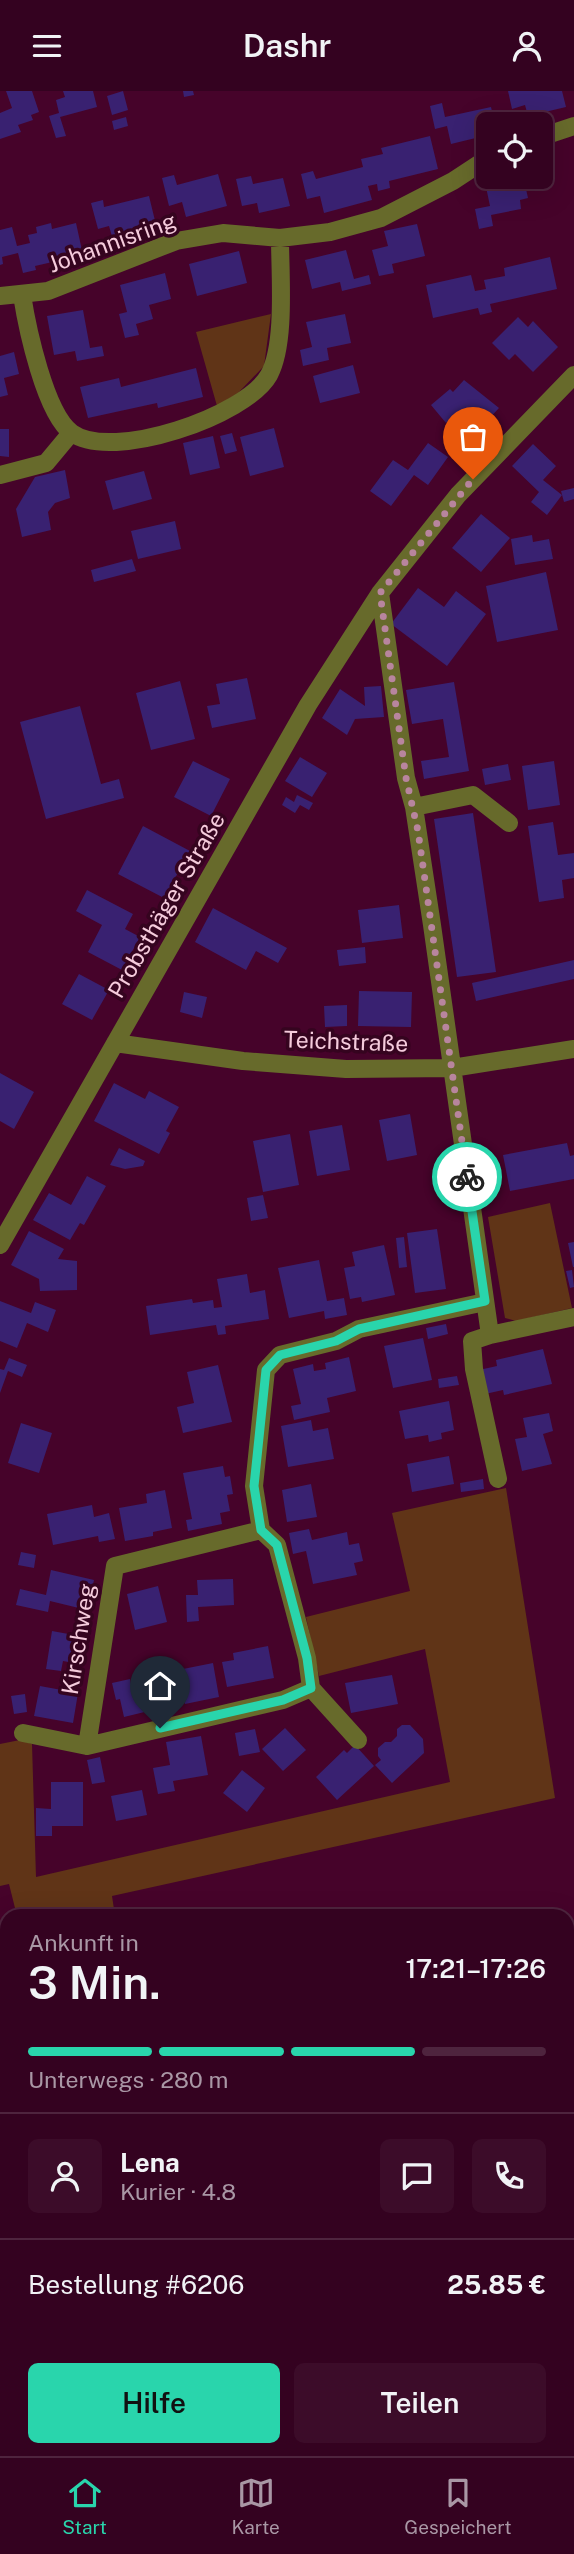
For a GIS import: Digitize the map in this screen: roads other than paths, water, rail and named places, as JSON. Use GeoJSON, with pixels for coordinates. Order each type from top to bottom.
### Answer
{"type":"FeatureCollection","features":[{"type":"Feature","properties":{"kind":"street"},"geometry":{"type":"LineString","coordinates":[[553,133],[574,126]]}},
{"type":"Feature","properties":{"kind":"street","name":"Johannisring"},"geometry":{"type":"LineString","coordinates":[[0,296],[48,291],[176,241],[223,233],[280,239],[330,232],[381,218],[453,181],[476,166]]}},
{"type":"Feature","properties":{"kind":"street"},"geometry":{"type":"LineString","coordinates":[[22,295],[28,335],[52,404],[71,433],[88,441],[122,442],[166,434],[205,421],[239,404],[267,378],[276,359],[280,309],[280,239]]}},
{"type":"Feature","properties":{"kind":"street","name":"Probsthäger Straße"},"geometry":{"type":"LineString","coordinates":[[0,1245],[308,705],[380,593],[458,495],[571,384]]}},
{"type":"Feature","properties":{"kind":"street"},"geometry":{"type":"LineString","coordinates":[[0,475],[46,463],[71,433]]}},
{"type":"Feature","properties":{"kind":"street"},"geometry":{"type":"LineString","coordinates":[[380,593],[406,778],[414,807],[490,1335]]}},
{"type":"Feature","properties":{"kind":"street"},"geometry":{"type":"LineString","coordinates":[[414,807],[473,795],[509,823]]}},
{"type":"Feature","properties":{"kind":"street","name":"Teichstraße"},"geometry":{"type":"LineString","coordinates":[[115,1043],[243,1061],[346,1069],[452,1068],[574,1049]]}},
{"type":"Feature","properties":{"kind":"street"},"geometry":{"type":"LineString","coordinates":[[358,1740],[311,1688],[307,1658],[277,1545],[261,1530],[254,1486],[266,1370],[280,1355],[336,1341],[359,1329],[485,1301]]}},
{"type":"Feature","properties":{"kind":"street"},"geometry":{"type":"LineString","coordinates":[[498,1479],[474,1369],[472,1341],[574,1317]]}},
{"type":"Feature","properties":{"kind":"street","name":"Kirschweg"},"geometry":{"type":"LineString","coordinates":[[87,1746],[115,1566],[261,1530]]}},
{"type":"Feature","properties":{"kind":"street"},"geometry":{"type":"LineString","coordinates":[[23,1733],[87,1746],[283,1700],[311,1688]]}}]}
